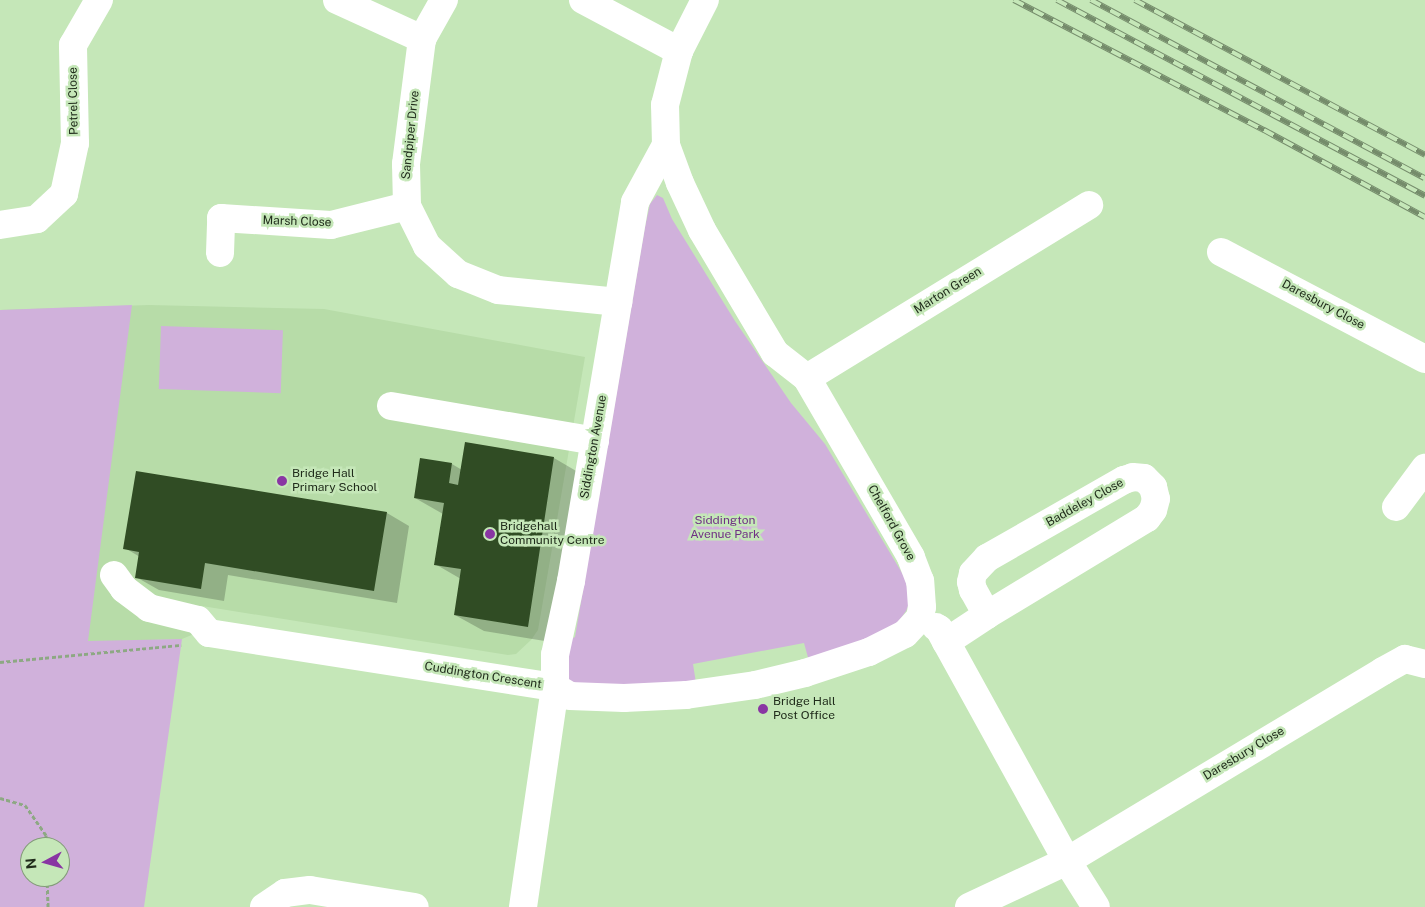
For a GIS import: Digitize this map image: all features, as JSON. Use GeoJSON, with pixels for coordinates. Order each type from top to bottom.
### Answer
{"type":"FeatureCollection","features":[{"type":"Feature","properties":{"kind":"street","name":"Petrel Close"},"geometry":{"type":"LineString","coordinates":[[0,225],[37,219],[64,194],[75,143],[73,45],[99,0]]}},
{"type":"Feature","properties":{"kind":"street"},"geometry":{"type":"LineString","coordinates":[[337,0],[422,39]]}},
{"type":"Feature","properties":{"kind":"street","name":"Sandpiper Drive"},"geometry":{"type":"LineString","coordinates":[[444,0],[422,39],[406,164],[406,206],[427,246],[458,274],[498,290],[618,302]]}},
{"type":"Feature","properties":{"kind":"street"},"geometry":{"type":"LineString","coordinates":[[583,0],[679,51]]}},
{"type":"Feature","properties":{"kind":"street","name":"Siddington Avenue"},"geometry":{"type":"LineString","coordinates":[[523,907],[555,687],[555,655],[571,581],[635,202],[666,145],[665,105],[679,51],[705,0]]}},
{"type":"Feature","properties":{"kind":"street","name":"Chelford Grove"},"geometry":{"type":"LineString","coordinates":[[666,145],[680,183],[702,230],[775,354],[807,378],[911,557],[920,581],[922,607],[920,618]]}},
{"type":"Feature","properties":{"kind":"street","name":"Marton Green"},"geometry":{"type":"LineString","coordinates":[[807,378],[1089,205]]}},
{"type":"Feature","properties":{"kind":"street","name":"Marsh Close"},"geometry":{"type":"LineString","coordinates":[[220,253],[221,218],[331,225],[406,206]]}},
{"type":"Feature","properties":{"kind":"street","name":"Daresbury Close"},"geometry":{"type":"LineString","coordinates":[[1221,252],[1425,359]]}},
{"type":"Feature","properties":{"kind":"street"},"geometry":{"type":"LineString","coordinates":[[391,406],[594,441]]}},
{"type":"Feature","properties":{"kind":"street"},"geometry":{"type":"LineString","coordinates":[[1396,507],[1425,468]]}},
{"type":"Feature","properties":{"kind":"street","name":"Baddeley Close"},"geometry":{"type":"LineString","coordinates":[[946,642],[1147,518],[1154,510],[1156,499],[1153,487],[1144,478],[1134,477],[1124,480],[987,558],[973,573],[971,582],[973,590],[987,615]]}},
{"type":"Feature","properties":{"kind":"street"},"geometry":{"type":"LineString","coordinates":[[114,575],[124,589],[149,608],[198,620],[209,633]]}},
{"type":"Feature","properties":{"kind":"street"},"geometry":{"type":"LineString","coordinates":[[920,618],[939,629],[1067,861],[1096,907]]}},
{"type":"Feature","properties":{"kind":"street","name":"Cuddington Crescent"},"geometry":{"type":"LineString","coordinates":[[209,633],[555,687],[570,696],[624,698],[686,695],[755,685],[805,673],[869,652],[905,634],[920,618]]}},
{"type":"Feature","properties":{"kind":"street","name":"Daresbury Close"},"geometry":{"type":"LineString","coordinates":[[969,907],[1067,861],[1383,671],[1405,660],[1425,664]]}},
{"type":"Feature","properties":{"kind":"street"},"geometry":{"type":"LineString","coordinates":[[264,907],[285,893],[310,890],[415,907]]}},
{"type":"Feature","properties":{"kind":"path"},"geometry":{"type":"LineString","coordinates":[[0,662],[183,645],[209,633]]}},
{"type":"Feature","properties":{"kind":"path"},"geometry":{"type":"LineString","coordinates":[[0,798],[25,805],[46,837]]}},
{"type":"Feature","properties":{"kind":"path"},"geometry":{"type":"LineString","coordinates":[[47,887],[48,907]]}},
{"type":"Feature","properties":{"kind":"shaded area","name":"Bridge Hall Primary School"},"geometry":{"type":"Polygon","coordinates":[[[149,305],[324,309],[585,357],[538,630],[531,640],[516,654],[508,655],[202,606],[194,634],[182,639],[88,642],[0,310],[149,305]]]}},
{"type":"Feature","properties":{"kind":"green space","name":"Siddington Avenue Park"},"geometry":{"type":"Polygon","coordinates":[[[657,195],[663,198],[672,219],[735,321],[791,403],[825,444],[905,578],[910,601],[906,611],[894,628],[809,661],[804,643],[693,664],[696,683],[607,690],[566,681],[567,641],[575,637],[645,227],[650,204],[657,195]]]}},
{"type":"Feature","properties":{"kind":"green space"},"geometry":{"type":"Polygon","coordinates":[[[132,305],[88,641],[182,639],[144,907],[0,907],[0,310],[132,305]]]}},
{"type":"Feature","properties":{"kind":"green space"},"geometry":{"type":"Polygon","coordinates":[[[161,326],[283,330],[281,393],[159,389],[161,326]]]}},
{"type":"Feature","properties":{"kind":"building","name":"Bridgehall Community Centre"},"geometry":{"type":"Polygon","coordinates":[[[465,442],[554,457],[528,627],[454,615],[461,569],[434,565],[444,503],[414,498],[420,458],[452,463],[449,483],[458,485],[465,442]]]}},
{"type":"Feature","properties":{"kind":"building"},"geometry":{"type":"Polygon","coordinates":[[[136,471],[387,512],[374,591],[205,563],[201,589],[135,578],[139,552],[123,549],[136,471]]]}},
{"type":"Feature","properties":{"kind":"railway"},"geometry":{"type":"LineString","coordinates":[[1014,0],[1264,130],[1425,217]]}},
{"type":"Feature","properties":{"kind":"railway"},"geometry":{"type":"LineString","coordinates":[[1057,0],[1425,196]]}},
{"type":"Feature","properties":{"kind":"railway"},"geometry":{"type":"LineString","coordinates":[[1091,0],[1425,178]]}},
{"type":"Feature","properties":{"kind":"railway"},"geometry":{"type":"LineString","coordinates":[[1135,0],[1425,155]]}},
{"type":"Feature","properties":{"kind":"place","name":"Bridge Hall Primary School"},"geometry":{"type":"Point","coordinates":[282,481]}},
{"type":"Feature","properties":{"kind":"place","name":"Bridgehall Community Centre"},"geometry":{"type":"Point","coordinates":[490,534]}},
{"type":"Feature","properties":{"kind":"place","name":"Bridge Hall Post Office"},"geometry":{"type":"Point","coordinates":[763,709]}}]}
